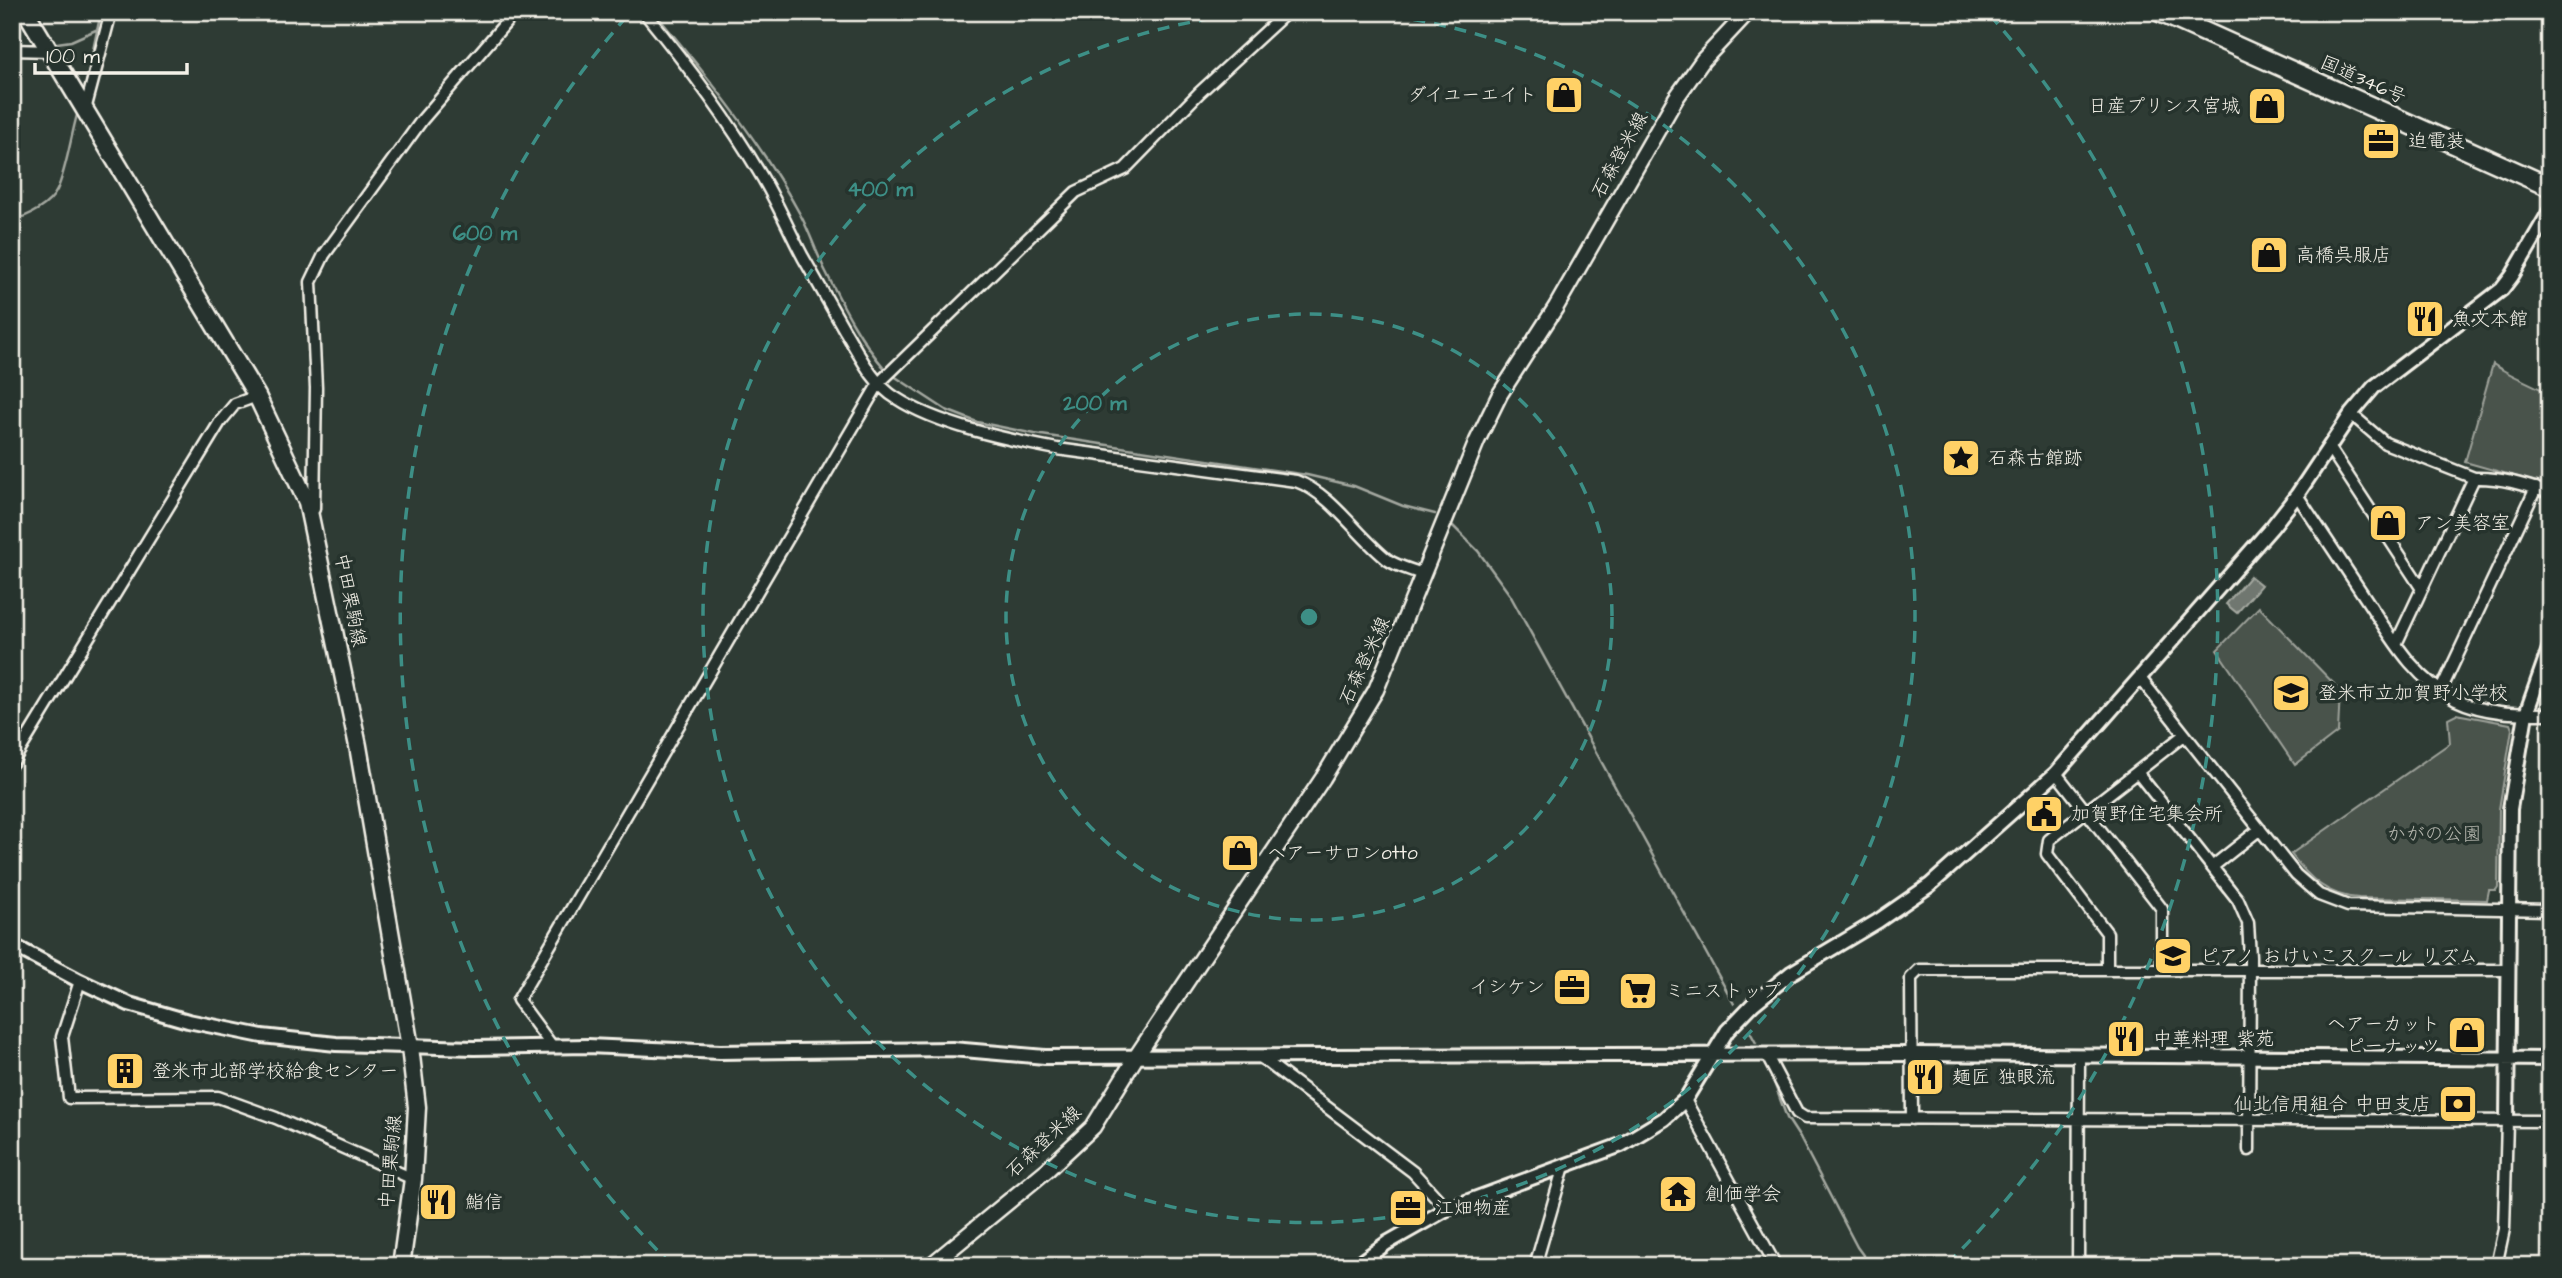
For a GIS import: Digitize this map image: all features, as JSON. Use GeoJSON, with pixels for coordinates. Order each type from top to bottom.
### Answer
{"type":"FeatureCollection","features":[{"type":"Feature","properties":{"kind":"highway","name":"国道346号"},"geometry":{"type":"LineString","coordinates":[[2160,12],[2550,187]]}},
{"type":"Feature","properties":{"kind":"main road","name":"中田栗駒線"},"geometry":{"type":"LineString","coordinates":[[26,12],[257,396],[307,502],[358,746],[410,1046],[417,1107],[413,1179],[401,1266]]}},
{"type":"Feature","properties":{"kind":"main road","name":"石森登米線"},"geometry":{"type":"LineString","coordinates":[[930,1266],[1048,1169],[1093,1127],[1136,1057],[1309,800],[1365,711],[1424,575],[1477,441],[1500,394],[1556,307],[1676,98],[1703,60],[1748,12]]}},
{"type":"Feature","properties":{"kind":"street"},"geometry":{"type":"LineString","coordinates":[[85,111],[111,12]]}},
{"type":"Feature","properties":{"kind":"street"},"geometry":{"type":"LineString","coordinates":[[314,529],[316,388],[311,282],[324,255],[422,120],[515,12]]}},
{"type":"Feature","properties":{"kind":"street"},"geometry":{"type":"LineString","coordinates":[[644,12],[712,102],[759,171],[802,255],[866,367],[882,380],[895,398],[964,426],[1019,442],[1296,481],[1318,491],[1390,562],[1424,575]]}},
{"type":"Feature","properties":{"kind":"street"},"geometry":{"type":"LineString","coordinates":[[552,1045],[518,1000],[882,380],[1076,192],[1125,169],[1199,93],[1287,12]]}},
{"type":"Feature","properties":{"kind":"street"},"geometry":{"type":"LineString","coordinates":[[12,50],[47,47]]}},
{"type":"Feature","properties":{"kind":"street"},"geometry":{"type":"LineString","coordinates":[[1355,1266],[1387,1243],[1447,1209],[1635,1138],[1664,1119],[1685,1100],[1710,1057],[1738,1018],[1763,996],[1791,973],[1878,921],[1930,884],[2026,802],[2056,773],[2140,678],[2297,495],[2351,414],[2374,387],[2502,289],[2550,211]]}},
{"type":"Feature","properties":{"kind":"street"},"geometry":{"type":"LineString","coordinates":[[12,763],[220,422],[236,404],[257,396]]}},
{"type":"Feature","properties":{"kind":"street"},"geometry":{"type":"LineString","coordinates":[[2351,414],[2385,443],[2474,478],[2503,480],[2550,493]]}},
{"type":"Feature","properties":{"kind":"street"},"geometry":{"type":"LineString","coordinates":[[2329,447],[2422,589]]}},
{"type":"Feature","properties":{"kind":"street"},"geometry":{"type":"LineString","coordinates":[[2396,644],[2474,478]]}},
{"type":"Feature","properties":{"kind":"street"},"geometry":{"type":"LineString","coordinates":[[2441,690],[2536,488]]}},
{"type":"Feature","properties":{"kind":"street"},"geometry":{"type":"LineString","coordinates":[[2297,495],[2396,644],[2423,678],[2454,699],[2478,708],[2493,712],[2550,714]]}},
{"type":"Feature","properties":{"kind":"street"},"geometry":{"type":"LineString","coordinates":[[2496,1266],[2504,1229],[2510,809],[2526,714],[2550,646]]}},
{"type":"Feature","properties":{"kind":"street"},"geometry":{"type":"LineString","coordinates":[[2140,678],[2303,883],[2319,895],[2338,904],[2364,907],[2550,910]]}},
{"type":"Feature","properties":{"kind":"street"},"geometry":{"type":"LineString","coordinates":[[2107,969],[2107,933],[2047,854],[2049,840],[2184,734]]}},
{"type":"Feature","properties":{"kind":"street"},"geometry":{"type":"LineString","coordinates":[[2137,772],[2238,900],[2244,912],[2249,933],[2250,969],[2249,1150]]}},
{"type":"Feature","properties":{"kind":"street"},"geometry":{"type":"LineString","coordinates":[[2056,773],[2162,909],[2162,968]]}},
{"type":"Feature","properties":{"kind":"street"},"geometry":{"type":"LineString","coordinates":[[2212,867],[2260,829]]}},
{"type":"Feature","properties":{"kind":"street"},"geometry":{"type":"LineString","coordinates":[[12,945],[129,1004],[188,1021],[262,1036],[337,1044],[474,1048],[552,1045],[720,1052],[952,1049],[1045,1057],[1710,1057],[1912,1054],[2550,1059]]}},
{"type":"Feature","properties":{"kind":"street"},"geometry":{"type":"LineString","coordinates":[[1912,1119],[1911,978],[1919,970],[2507,970]]}},
{"type":"Feature","properties":{"kind":"street"},"geometry":{"type":"LineString","coordinates":[[80,981],[62,1037],[69,1098],[219,1097],[276,1118],[413,1179]]}},
{"type":"Feature","properties":{"kind":"street"},"geometry":{"type":"LineString","coordinates":[[1259,1056],[1413,1171],[1447,1209]]}},
{"type":"Feature","properties":{"kind":"street"},"geometry":{"type":"LineString","coordinates":[[1767,1056],[1797,1113],[1805,1118],[2550,1121]]}},
{"type":"Feature","properties":{"kind":"street"},"geometry":{"type":"LineString","coordinates":[[2078,1266],[2079,1057]]}},
{"type":"Feature","properties":{"kind":"street"},"geometry":{"type":"LineString","coordinates":[[1685,1100],[1776,1266]]}},
{"type":"Feature","properties":{"kind":"street"},"geometry":{"type":"LineString","coordinates":[[1535,1266],[1564,1166]]}},
{"type":"Feature","properties":{"kind":"green space"},"geometry":{"type":"Polygon","coordinates":[[[2493,364],[2550,394],[2550,486],[2465,462],[2493,364]]]}},
{"type":"Feature","properties":{"kind":"green space"},"geometry":{"type":"Polygon","coordinates":[[[2259,607],[2340,690],[2338,732],[2295,765],[2217,650],[2259,607]]]}},
{"type":"Feature","properties":{"kind":"green space","name":"かがの公園"},"geometry":{"type":"Polygon","coordinates":[[[2456,714],[2510,724],[2512,729],[2499,809],[2496,890],[2489,890],[2487,900],[2359,898],[2337,894],[2312,878],[2291,854],[2450,743],[2448,718],[2456,714]]]}},
{"type":"Feature","properties":{"kind":"shaded area"},"geometry":{"type":"Polygon","coordinates":[[[2250,576],[2261,585],[2237,613],[2226,604],[2250,576]]]}},
{"type":"Feature","properties":{"kind":"waterway"},"geometry":{"type":"LineString","coordinates":[[84,93],[101,12]]}},
{"type":"Feature","properties":{"kind":"waterway"},"geometry":{"type":"LineString","coordinates":[[654,12],[714,86],[769,162],[801,216],[852,322],[886,370]]}},
{"type":"Feature","properties":{"kind":"waterway"},"geometry":{"type":"LineString","coordinates":[[50,44],[71,41],[98,29]]}},
{"type":"Feature","properties":{"kind":"waterway"},"geometry":{"type":"LineString","coordinates":[[12,220],[38,210],[54,195],[63,173],[77,115]]}},
{"type":"Feature","properties":{"kind":"waterway"},"geometry":{"type":"LineString","coordinates":[[891,374],[946,410],[977,422],[1035,434],[1307,475],[1354,486],[1403,506],[1435,514]]}},
{"type":"Feature","properties":{"kind":"waterway"},"geometry":{"type":"LineString","coordinates":[[1453,526],[1478,551],[1510,595],[1734,1004]]}},
{"type":"Feature","properties":{"kind":"waterway"},"geometry":{"type":"LineString","coordinates":[[1750,1032],[1756,1043]]}},
{"type":"Feature","properties":{"kind":"waterway"},"geometry":{"type":"LineString","coordinates":[[1771,1074],[1787,1118],[1857,1247],[1871,1266]]}},
{"type":"Feature","properties":{"kind":"place","name":"ダイユーエイト"},"geometry":{"type":"Point","coordinates":[1564,95]}},
{"type":"Feature","properties":{"kind":"place","name":"日産プリンス宮城"},"geometry":{"type":"Point","coordinates":[2267,106]}},
{"type":"Feature","properties":{"kind":"place","name":"迫電装"},"geometry":{"type":"Point","coordinates":[2381,141]}},
{"type":"Feature","properties":{"kind":"place","name":"高橋呉服店"},"geometry":{"type":"Point","coordinates":[2269,255]}},
{"type":"Feature","properties":{"kind":"place","name":"魚文本館"},"geometry":{"type":"Point","coordinates":[2425,319]}},
{"type":"Feature","properties":{"kind":"place","name":"石森古館跡"},"geometry":{"type":"Point","coordinates":[1961,458]}},
{"type":"Feature","properties":{"kind":"place","name":"アン美容室"},"geometry":{"type":"Point","coordinates":[2388,523]}},
{"type":"Feature","properties":{"kind":"place","name":"登米市立加賀野小学校"},"geometry":{"type":"Point","coordinates":[2291,693]}},
{"type":"Feature","properties":{"kind":"place","name":"加賀野住宅集会所"},"geometry":{"type":"Point","coordinates":[2044,814]}},
{"type":"Feature","properties":{"kind":"place","name":"ヘアーサロンotto"},"geometry":{"type":"Point","coordinates":[1240,853]}},
{"type":"Feature","properties":{"kind":"place","name":"ピアノ おけいこスクール リズム"},"geometry":{"type":"Point","coordinates":[2173,956]}},
{"type":"Feature","properties":{"kind":"place","name":"イシケン"},"geometry":{"type":"Point","coordinates":[1572,987]}},
{"type":"Feature","properties":{"kind":"place","name":"ミニストップ"},"geometry":{"type":"Point","coordinates":[1638,991]}},
{"type":"Feature","properties":{"kind":"place","name":"ヘアーカット ピーナッツ"},"geometry":{"type":"Point","coordinates":[2467,1035]}},
{"type":"Feature","properties":{"kind":"place","name":"中華料理 紫苑"},"geometry":{"type":"Point","coordinates":[2126,1039]}},
{"type":"Feature","properties":{"kind":"place","name":"登米市北部学校給食センター"},"geometry":{"type":"Point","coordinates":[125,1071]}},
{"type":"Feature","properties":{"kind":"place","name":"麺匠 独眼流"},"geometry":{"type":"Point","coordinates":[1925,1077]}},
{"type":"Feature","properties":{"kind":"place","name":"仙北信用組合 中田支店"},"geometry":{"type":"Point","coordinates":[2458,1104]}},
{"type":"Feature","properties":{"kind":"place","name":"創価学会"},"geometry":{"type":"Point","coordinates":[1678,1194]}},
{"type":"Feature","properties":{"kind":"place","name":"鮨信"},"geometry":{"type":"Point","coordinates":[438,1202]}},
{"type":"Feature","properties":{"kind":"place","name":"江畑物産"},"geometry":{"type":"Point","coordinates":[1408,1208]}}]}
